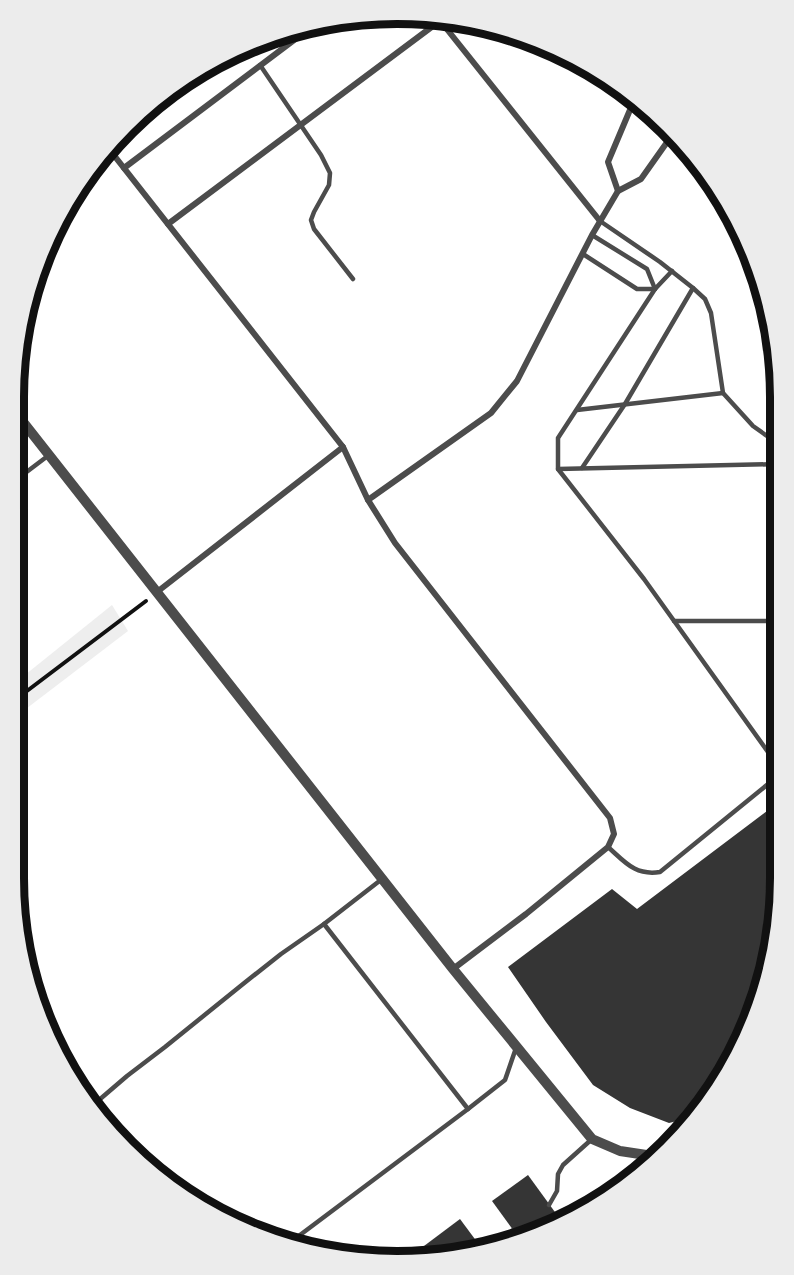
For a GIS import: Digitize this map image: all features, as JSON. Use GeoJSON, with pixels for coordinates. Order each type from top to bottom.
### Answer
{"type":"FeatureCollection","features":[{"type":"Feature","properties":{"kind":"street"},"geometry":{"type":"LineString","coordinates":[[168,224],[435,26]]}},
{"type":"Feature","properties":{"kind":"street"},"geometry":{"type":"LineString","coordinates":[[442,27],[600,221]]}},
{"type":"Feature","properties":{"kind":"street"},"geometry":{"type":"LineString","coordinates":[[124,168],[296,38]]}},
{"type":"Feature","properties":{"kind":"street"},"geometry":{"type":"LineString","coordinates":[[618,190],[608,162],[631,107]]}},
{"type":"Feature","properties":{"kind":"street"},"geometry":{"type":"LineString","coordinates":[[368,500],[491,413],[517,381],[592,235],[618,190],[641,179],[668,141]]}},
{"type":"Feature","properties":{"kind":"street"},"geometry":{"type":"LineString","coordinates":[[114,155],[343,447],[368,500],[394,543],[610,818],[614,834],[608,847],[526,914],[453,969]]}},
{"type":"Feature","properties":{"kind":"street"},"geometry":{"type":"LineString","coordinates":[[24,423],[453,969],[592,1139],[620,1151],[646,1155]]}},
{"type":"Feature","properties":{"kind":"street"},"geometry":{"type":"LineString","coordinates":[[157,592],[343,447]]}},
{"type":"Feature","properties":{"kind":"lane"},"geometry":{"type":"LineString","coordinates":[[260,65],[321,155],[330,173],[329,185],[311,220],[314,229],[353,279]]}},
{"type":"Feature","properties":{"kind":"lane"},"geometry":{"type":"LineString","coordinates":[[600,221],[672,271],[705,299],[711,312],[723,393],[753,426],[770,437]]}},
{"type":"Feature","properties":{"kind":"lane"},"geometry":{"type":"LineString","coordinates":[[592,235],[647,269],[655,290]]}},
{"type":"Feature","properties":{"kind":"lane"},"geometry":{"type":"LineString","coordinates":[[583,254],[637,289],[655,290]]}},
{"type":"Feature","properties":{"kind":"lane"},"geometry":{"type":"LineString","coordinates":[[672,271],[655,290],[558,438],[558,469],[644,579],[770,755]]}},
{"type":"Feature","properties":{"kind":"lane"},"geometry":{"type":"LineString","coordinates":[[582,468],[625,404],[693,288]]}},
{"type":"Feature","properties":{"kind":"lane"},"geometry":{"type":"LineString","coordinates":[[577,410],[723,393]]}},
{"type":"Feature","properties":{"kind":"lane"},"geometry":{"type":"LineString","coordinates":[[24,474],[49,455]]}},
{"type":"Feature","properties":{"kind":"lane"},"geometry":{"type":"LineString","coordinates":[[558,469],[770,464]]}},
{"type":"Feature","properties":{"kind":"lane"},"geometry":{"type":"LineString","coordinates":[[674,621],[770,621]]}},
{"type":"Feature","properties":{"kind":"lane"},"geometry":{"type":"LineString","coordinates":[[608,847],[633,868],[648,874],[660,872],[770,783]]}},
{"type":"Feature","properties":{"kind":"lane"},"geometry":{"type":"LineString","coordinates":[[98,1101],[258,972],[382,879]]}},
{"type":"Feature","properties":{"kind":"lane"},"geometry":{"type":"LineString","coordinates":[[324,924],[468,1109]]}},
{"type":"Feature","properties":{"kind":"lane"},"geometry":{"type":"LineString","coordinates":[[297,1237],[505,1080],[516,1046]]}},
{"type":"Feature","properties":{"kind":"lane"},"geometry":{"type":"LineString","coordinates":[[549,1204],[557,1191],[558,1174],[563,1165],[592,1139]]}},
{"type":"Feature","properties":{"kind":"lane"},"geometry":{"type":"LineString","coordinates":[[507,1234],[513,1230]]}},
{"type":"Feature","properties":{"kind":"path"},"geometry":{"type":"LineString","coordinates":[[24,693],[157,592]]}},
{"type":"Feature","properties":{"kind":"shaded area"},"geometry":{"type":"Polygon","coordinates":[[[112,605],[128,631],[24,710],[24,676],[112,605]]]}},
{"type":"Feature","properties":{"kind":"building"},"geometry":{"type":"Polygon","coordinates":[[[770,809],[767,927],[750,998],[732,1043],[707,1085],[680,1120],[669,1123],[630,1108],[593,1085],[508,967],[612,889],[637,909],[770,809]]]}},
{"type":"Feature","properties":{"kind":"building"},"geometry":{"type":"Polygon","coordinates":[[[528,1175],[557,1215],[514,1232],[492,1201],[528,1175]]]}},
{"type":"Feature","properties":{"kind":"building"},"geometry":{"type":"Polygon","coordinates":[[[460,1219],[477,1242],[427,1250],[424,1246],[460,1219]]]}}]}
